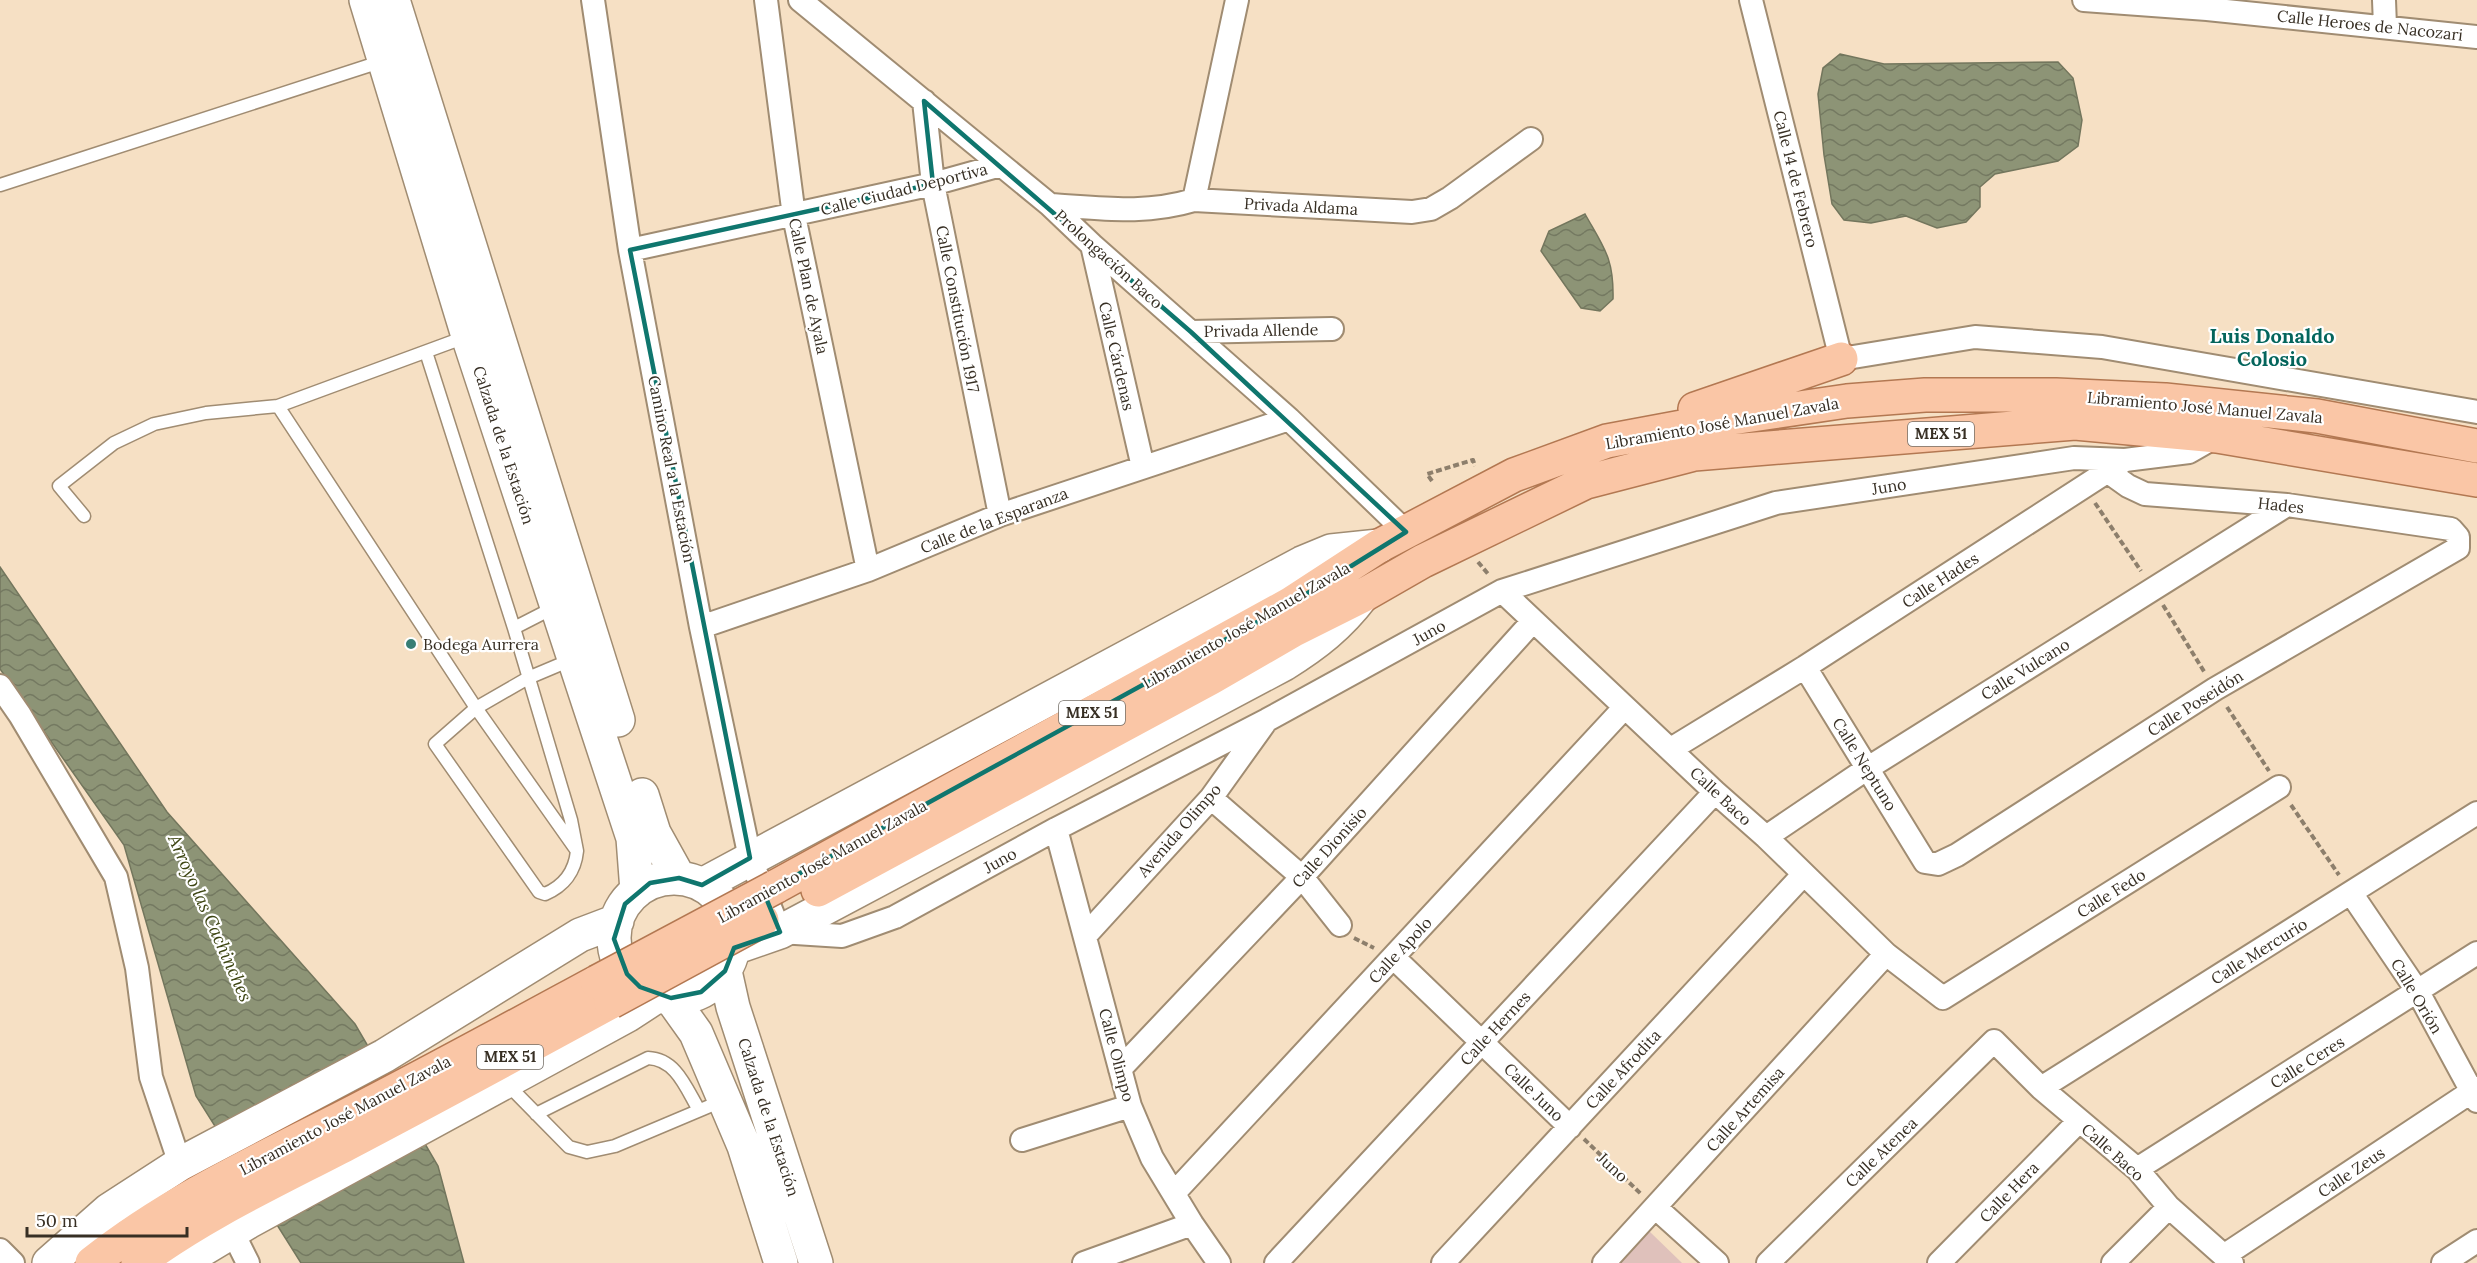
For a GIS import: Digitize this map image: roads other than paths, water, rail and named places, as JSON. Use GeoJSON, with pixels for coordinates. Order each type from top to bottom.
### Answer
{"type":"FeatureCollection","features":[{"type":"Feature","properties":{"kind":"main road","name":"Calzada de la Estación"},"geometry":{"type":"LineString","coordinates":[[366,0],[384,61],[482,333],[654,833],[691,881]]}},
{"type":"Feature","properties":{"kind":"main road","name":"Calzada de la Estación"},"geometry":{"type":"LineString","coordinates":[[393,0],[556,607],[633,838],[637,891]]}},
{"type":"Feature","properties":{"kind":"main road"},"geometry":{"type":"LineString","coordinates":[[1607,441],[1841,359]]}},
{"type":"Feature","properties":{"kind":"main road","name":"Libramiento José Manuel Zavala"},"geometry":{"type":"LineString","coordinates":[[781,908],[1290,604],[1392,539],[1514,475],[1607,441],[1725,419],[1847,401],[1925,395],[2056,394],[2165,400],[2317,416],[2477,446]]}},
{"type":"Feature","properties":{"kind":"main road","name":"Libramiento José Manuel Zavala"},"geometry":{"type":"LineString","coordinates":[[138,1263],[170,1239],[235,1209],[410,1109],[604,992],[781,908],[1211,678],[1294,630],[1362,596],[1423,561],[1586,482],[1694,454],[2075,423],[2217,436],[2477,480]]}},
{"type":"Feature","properties":{"kind":"main road"},"geometry":{"type":"LineString","coordinates":[[781,908],[729,959],[714,983],[701,992],[687,997],[664,997],[640,987],[627,974],[618,957],[614,939],[617,921],[624,904],[637,891],[657,881],[691,881],[750,858],[1302,563],[1330,551],[1392,539]]}},
{"type":"Feature","properties":{"kind":"main road"},"geometry":{"type":"LineString","coordinates":[[691,881],[717,896],[728,911],[734,929],[729,959]]}},
{"type":"Feature","properties":{"kind":"main road"},"geometry":{"type":"LineString","coordinates":[[49,1263],[109,1210],[194,1157],[384,1056],[580,935],[617,921]]}},
{"type":"Feature","properties":{"kind":"main road","name":"Calzada de la Estación"},"geometry":{"type":"LineString","coordinates":[[729,959],[733,1007],[816,1263]]}},
{"type":"Feature","properties":{"kind":"main road","name":"Calzada de la Estación"},"geometry":{"type":"LineString","coordinates":[[664,997],[696,1033],[712,1105],[744,1146],[781,1263]]}},
{"type":"Feature","properties":{"kind":"main road"},"geometry":{"type":"LineString","coordinates":[[180,1263],[235,1209],[410,1109],[505,1082],[664,997]]}},
{"type":"Feature","properties":{"kind":"main road","name":"Libramiento José Manuel Zavala"},"geometry":{"type":"LineString","coordinates":[[92,1263],[124,1239],[235,1209]]}},
{"type":"Feature","properties":{"kind":"street","name":"Camino Real a la Estación"},"geometry":{"type":"LineString","coordinates":[[593,0],[630,250],[701,627],[750,858],[781,908]]}},
{"type":"Feature","properties":{"kind":"street","name":"Calle Plan de Ayala"},"geometry":{"type":"LineString","coordinates":[[766,0],[794,216],[868,570]]}},
{"type":"Feature","properties":{"kind":"street","name":"Prolongación Baco"},"geometry":{"type":"LineString","coordinates":[[800,0],[1050,205],[1289,419],[1392,539]]}},
{"type":"Feature","properties":{"kind":"street"},"geometry":{"type":"LineString","coordinates":[[1194,200],[1238,0]]}},
{"type":"Feature","properties":{"kind":"street","name":"Calle 14 de Febrero"},"geometry":{"type":"LineString","coordinates":[[1751,0],[1841,359]]}},
{"type":"Feature","properties":{"kind":"street","name":"Calle Heroes de Nacozari"},"geometry":{"type":"LineString","coordinates":[[2084,0],[2207,4],[2477,37]]}},
{"type":"Feature","properties":{"kind":"street"},"geometry":{"type":"LineString","coordinates":[[2384,0],[2385,26]]}},
{"type":"Feature","properties":{"kind":"street","name":"Calle Constitución 1917"},"geometry":{"type":"LineString","coordinates":[[924,100],[933,184],[1000,515]]}},
{"type":"Feature","properties":{"kind":"street","name":"Privada Aldama"},"geometry":{"type":"LineString","coordinates":[[1050,205],[1133,210],[1168,208],[1194,200],[1412,212],[1431,210],[1531,139]]}},
{"type":"Feature","properties":{"kind":"street","name":"Calle Ciudad Deportiva"},"geometry":{"type":"LineString","coordinates":[[630,250],[794,216],[933,184],[1001,165]]}},
{"type":"Feature","properties":{"kind":"street","name":"Calle Cárdenas"},"geometry":{"type":"LineString","coordinates":[[1092,245],[1143,467]]}},
{"type":"Feature","properties":{"kind":"street","name":"Privada Allende"},"geometry":{"type":"LineString","coordinates":[[1191,332],[1332,329]]}},
{"type":"Feature","properties":{"kind":"street"},"geometry":{"type":"LineString","coordinates":[[1841,359],[1975,337],[2068,344],[2102,347],[2477,412]]}},
{"type":"Feature","properties":{"kind":"street","name":"Calle de la Esparanza"},"geometry":{"type":"LineString","coordinates":[[701,627],[868,570],[1000,515],[1289,419]]}},
{"type":"Feature","properties":{"kind":"street","name":"Calle Hades"},"geometry":{"type":"LineString","coordinates":[[1671,749],[1804,667],[2116,465],[2189,452],[2217,436]]}},
{"type":"Feature","properties":{"kind":"street","name":"Juno"},"geometry":{"type":"LineString","coordinates":[[781,908],[842,936],[895,917],[1056,829],[1267,720],[1502,591],[1776,503],[2074,458],[2116,465]]}},
{"type":"Feature","properties":{"kind":"street","name":"Hades"},"geometry":{"type":"LineString","coordinates":[[2116,465],[2128,486],[2145,494],[2287,505],[2451,529],[2458,537]]}},
{"type":"Feature","properties":{"kind":"street","name":"Calle Vulcano"},"geometry":{"type":"LineString","coordinates":[[1766,837],[1868,768],[2287,505]]}},
{"type":"Feature","properties":{"kind":"street","name":"Calle Poseidón"},"geometry":{"type":"LineString","coordinates":[[1925,862],[1938,864],[1957,855],[2215,689],[2458,548],[2458,537]]}},
{"type":"Feature","properties":{"kind":"street","name":"Calle Baco"},"geometry":{"type":"LineString","coordinates":[[1502,591],[1715,792],[1766,837],[1886,954],[1943,998]]}},
{"type":"Feature","properties":{"kind":"street","name":"Calle Dionisio"},"geometry":{"type":"LineString","coordinates":[[1120,1069],[1302,877],[1533,621]]}},
{"type":"Feature","properties":{"kind":"street","name":"Calle Neptuno"},"geometry":{"type":"LineString","coordinates":[[1804,667],[1925,862]]}},
{"type":"Feature","properties":{"kind":"street"},"geometry":{"type":"LineString","coordinates":[[0,686],[20,715],[116,877],[137,968],[151,1077],[194,1157]]}},
{"type":"Feature","properties":{"kind":"street","name":"Calle Apolo"},"geometry":{"type":"LineString","coordinates":[[1175,1192],[1625,707]]}},
{"type":"Feature","properties":{"kind":"street","name":"Avenida Olimpo"},"geometry":{"type":"LineString","coordinates":[[1086,936],[1210,798],[1267,720]]}},
{"type":"Feature","properties":{"kind":"street","name":"Calle Fedo"},"geometry":{"type":"LineString","coordinates":[[1943,998],[2279,787]]}},
{"type":"Feature","properties":{"kind":"street","name":"Calle Hernes"},"geometry":{"type":"LineString","coordinates":[[1276,1263],[1715,792]]}},
{"type":"Feature","properties":{"kind":"street"},"geometry":{"type":"LineString","coordinates":[[1210,798],[1302,877],[1340,925]]}},
{"type":"Feature","properties":{"kind":"street","name":"Calle Mercurio"},"geometry":{"type":"LineString","coordinates":[[2041,1088],[2477,813]]}},
{"type":"Feature","properties":{"kind":"street","name":"Calle Olimpo"},"geometry":{"type":"LineString","coordinates":[[1056,829],[1130,1106],[1152,1158],[1219,1263]]}},
{"type":"Feature","properties":{"kind":"street","name":"Calle Afrodita"},"geometry":{"type":"LineString","coordinates":[[1443,1263],[1803,875]]}},
{"type":"Feature","properties":{"kind":"street","name":"Calle Orión"},"geometry":{"type":"LineString","coordinates":[[2351,893],[2418,992],[2475,1094]]}},
{"type":"Feature","properties":{"kind":"street","name":"Calle Ceres"},"geometry":{"type":"LineString","coordinates":[[2137,1169],[2477,953]]}},
{"type":"Feature","properties":{"kind":"street","name":"Calle Artemisa"},"geometry":{"type":"LineString","coordinates":[[1604,1263],[1886,954]]}},
{"type":"Feature","properties":{"kind":"street","name":"Calle Juno"},"geometry":{"type":"LineString","coordinates":[[1394,957],[1570,1126]]}},
{"type":"Feature","properties":{"kind":"street","name":"Calle Baco"},"geometry":{"type":"LineString","coordinates":[[1994,1041],[2041,1088],[2137,1169],[2169,1207],[2228,1259]]}},
{"type":"Feature","properties":{"kind":"street","name":"Calle Atenea"},"geometry":{"type":"LineString","coordinates":[[1768,1263],[1994,1041]]}},
{"type":"Feature","properties":{"kind":"street","name":"Calle Zeus"},"geometry":{"type":"LineString","coordinates":[[2228,1259],[2475,1094]]}},
{"type":"Feature","properties":{"kind":"street"},"geometry":{"type":"LineString","coordinates":[[1022,1140],[1130,1106]]}},
{"type":"Feature","properties":{"kind":"street","name":"Calle Hera"},"geometry":{"type":"LineString","coordinates":[[1939,1263],[2079,1121]]}},
{"type":"Feature","properties":{"kind":"street"},"geometry":{"type":"LineString","coordinates":[[1655,1207],[1717,1263]]}},
{"type":"Feature","properties":{"kind":"street"},"geometry":{"type":"LineString","coordinates":[[2113,1263],[2169,1207]]}},
{"type":"Feature","properties":{"kind":"street"},"geometry":{"type":"LineString","coordinates":[[235,1209],[248,1263]]}},
{"type":"Feature","properties":{"kind":"street"},"geometry":{"type":"LineString","coordinates":[[1084,1263],[1192,1224]]}},
{"type":"Feature","properties":{"kind":"street"},"geometry":{"type":"LineString","coordinates":[[2443,1263],[2477,1241]]}},
{"type":"Feature","properties":{"kind":"street"},"geometry":{"type":"LineString","coordinates":[[0,1250],[13,1263]]}},
{"type":"Feature","properties":{"kind":"lane"},"geometry":{"type":"LineString","coordinates":[[0,185],[384,61]]}},
{"type":"Feature","properties":{"kind":"lane"},"geometry":{"type":"LineString","coordinates":[[84,516],[59,486],[114,442],[154,424],[206,413],[278,406],[482,333]]}},
{"type":"Feature","properties":{"kind":"lane"},"geometry":{"type":"LineString","coordinates":[[426,352],[514,628],[528,678],[572,820],[577,851],[576,865],[572,872],[552,891],[545,894],[539,892],[435,744],[476,708],[528,678],[574,659]]}},
{"type":"Feature","properties":{"kind":"lane"},"geometry":{"type":"LineString","coordinates":[[278,406],[476,708],[577,851]]}},
{"type":"Feature","properties":{"kind":"lane"},"geometry":{"type":"LineString","coordinates":[[514,628],[556,607]]}},
{"type":"Feature","properties":{"kind":"lane"},"geometry":{"type":"LineString","coordinates":[[505,1082],[536,1114],[569,1148],[587,1152],[615,1146],[712,1105],[673,1067],[660,1059],[648,1058],[536,1114]]}},
{"type":"Feature","properties":{"kind":"water"},"geometry":{"type":"Polygon","coordinates":[[[1840,54],[1884,64],[2058,62],[2073,78],[2082,120],[2078,146],[2058,161],[1995,174],[1980,187],[1980,207],[1966,222],[1937,228],[1906,216],[1871,223],[1844,220],[1832,204],[1818,94],[1823,68],[1840,54]]]}},
{"type":"Feature","properties":{"kind":"water"},"geometry":{"type":"Polygon","coordinates":[[[1585,214],[1598,236],[1612,273],[1613,299],[1600,311],[1581,308],[1541,251],[1549,231],[1585,214]]]}},
{"type":"Feature","properties":{"kind":"water","name":"Arroyo las Cachinches"},"geometry":{"type":"Polygon","coordinates":[[[0,567],[167,812],[355,1024],[438,1166],[464,1263],[301,1263],[196,1096],[124,845],[0,669],[0,567]]]}},
{"type":"Feature","properties":{"kind":"place","name":"Bodega Aurrera"},"geometry":{"type":"Point","coordinates":[411,644]}},
{"type":"Feature","properties":{"kind":"district","name":"Luis Donaldo Colosio"},"geometry":{"type":"Point","coordinates":[2272,348]}}]}
